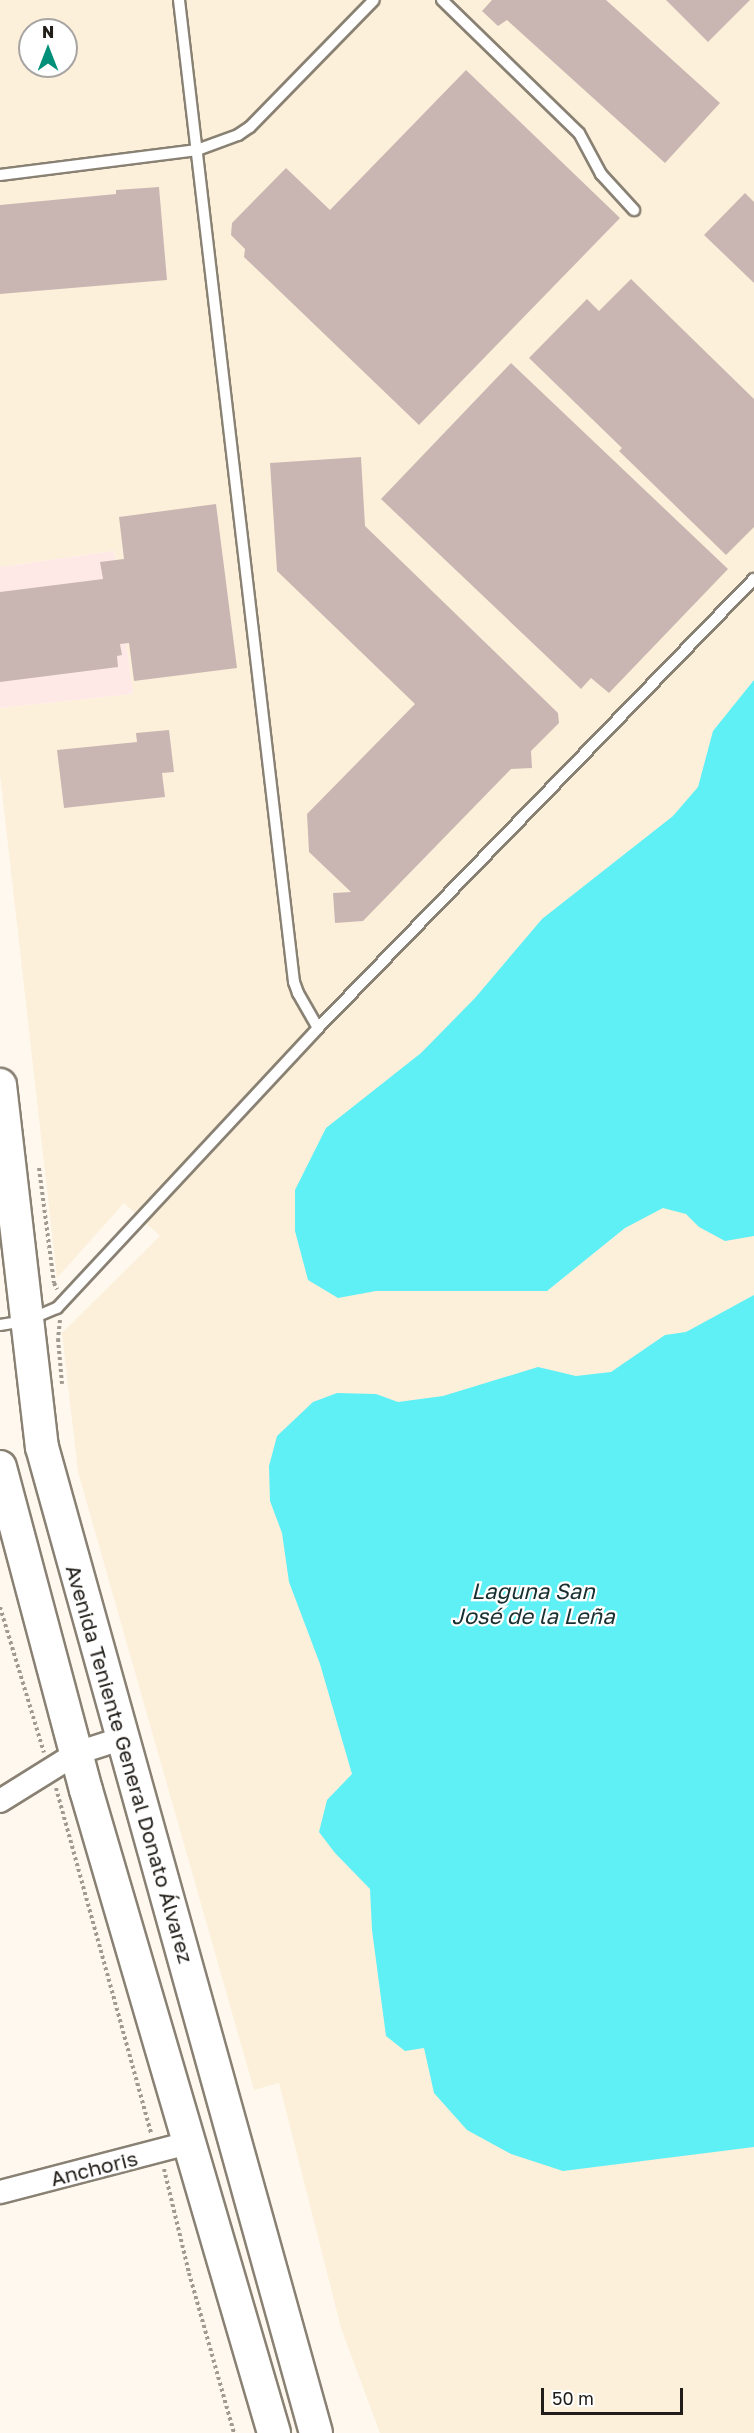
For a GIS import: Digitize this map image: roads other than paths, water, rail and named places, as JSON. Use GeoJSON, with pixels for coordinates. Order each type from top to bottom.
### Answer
{"type":"FeatureCollection","features":[{"type":"Feature","properties":{"kind":"main road","name":"Avenida Teniente General Donato Álvarez"},"geometry":{"type":"LineString","coordinates":[[0,1085],[13,1323],[42,1447],[316,2433]]}},
{"type":"Feature","properties":{"kind":"main road"},"geometry":{"type":"LineString","coordinates":[[1,1482],[77,1753],[174,2147],[274,2433]]}},
{"type":"Feature","properties":{"kind":"street"},"geometry":{"type":"LineString","coordinates":[[0,1801],[77,1753],[124,1738]]}},
{"type":"Feature","properties":{"kind":"street","name":"Anchoris"},"geometry":{"type":"LineString","coordinates":[[0,2192],[174,2147]]}},
{"type":"Feature","properties":{"kind":"lane"},"geometry":{"type":"LineString","coordinates":[[179,0],[294,982],[318,1028]]}},
{"type":"Feature","properties":{"kind":"lane"},"geometry":{"type":"LineString","coordinates":[[0,175],[197,150],[238,135],[250,128],[374,0]]}},
{"type":"Feature","properties":{"kind":"lane"},"geometry":{"type":"LineString","coordinates":[[442,0],[579,133],[601,174],[634,210]]}},
{"type":"Feature","properties":{"kind":"lane"},"geometry":{"type":"LineString","coordinates":[[13,1323],[57,1308],[318,1028],[754,579]]}},
{"type":"Feature","properties":{"kind":"water"},"geometry":{"type":"Polygon","coordinates":[[[754,680],[754,1236],[725,1241],[699,1227],[686,1214],[663,1208],[625,1228],[547,1291],[376,1291],[338,1298],[308,1280],[295,1231],[295,1190],[326,1128],[421,1053],[475,998],[542,919],[673,816],[698,787],[713,731],[754,680]]]}},
{"type":"Feature","properties":{"kind":"water","name":"Laguna San José de la Leña"},"geometry":{"type":"Polygon","coordinates":[[[754,1295],[754,2147],[563,2171],[511,2154],[467,2130],[434,2093],[424,2048],[405,2051],[386,2036],[372,1930],[370,1889],[335,1853],[319,1832],[327,1800],[352,1774],[320,1664],[289,1582],[282,1533],[270,1501],[269,1466],[277,1436],[313,1402],[337,1393],[376,1394],[398,1402],[443,1396],[538,1367],[576,1376],[611,1372],[665,1335],[686,1332],[754,1295]]]}}]}
